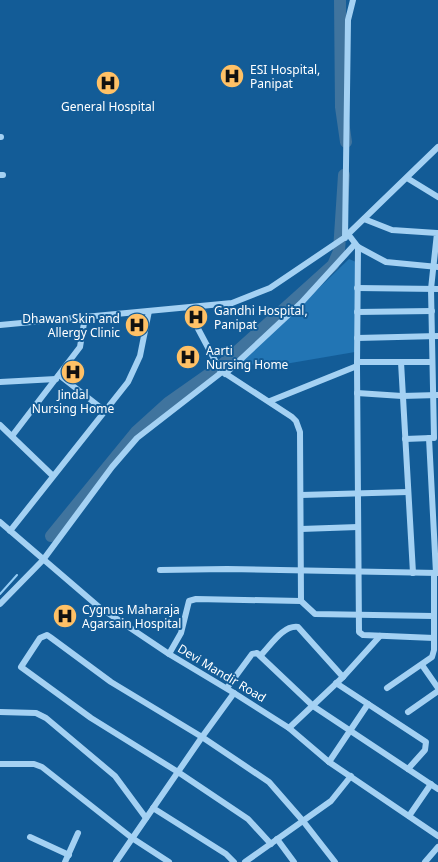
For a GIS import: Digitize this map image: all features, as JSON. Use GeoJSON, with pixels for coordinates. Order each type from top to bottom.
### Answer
{"type":"FeatureCollection","features":[{"type":"Feature","properties":{"kind":"street"},"geometry":{"type":"LineString","coordinates":[[353,0],[348,20],[346,237],[356,246],[386,262],[435,266]]}},
{"type":"Feature","properties":{"kind":"street"},"geometry":{"type":"LineString","coordinates":[[0,325],[232,304],[270,288],[346,237],[438,147]]}},
{"type":"Feature","properties":{"kind":"street"},"geometry":{"type":"LineString","coordinates":[[407,178],[438,197]]}},
{"type":"Feature","properties":{"kind":"street"},"geometry":{"type":"LineString","coordinates":[[364,219],[392,230],[438,232],[432,311],[435,336],[432,362],[436,395],[434,438],[436,573],[432,657],[387,688]]}},
{"type":"Feature","properties":{"kind":"street"},"geometry":{"type":"LineString","coordinates":[[356,246],[359,632],[361,635],[434,638]]}},
{"type":"Feature","properties":{"kind":"street"},"geometry":{"type":"LineString","coordinates":[[0,604],[43,560],[112,466],[137,438],[146,429],[223,372],[301,303],[356,246]]}},
{"type":"Feature","properties":{"kind":"street"},"geometry":{"type":"LineString","coordinates":[[357,288],[435,289]]}},
{"type":"Feature","properties":{"kind":"street"},"geometry":{"type":"LineString","coordinates":[[188,308],[216,363],[223,372],[270,401],[292,417],[298,426],[300,432],[301,601]]}},
{"type":"Feature","properties":{"kind":"street"},"geometry":{"type":"LineString","coordinates":[[5,530],[53,476],[128,382],[140,356],[149,311]]}},
{"type":"Feature","properties":{"kind":"street"},"geometry":{"type":"LineString","coordinates":[[357,312],[432,311]]}},
{"type":"Feature","properties":{"kind":"street"},"geometry":{"type":"LineString","coordinates":[[12,436],[80,347],[85,317]]}},
{"type":"Feature","properties":{"kind":"street"},"geometry":{"type":"LineString","coordinates":[[357,338],[435,336]]}},
{"type":"Feature","properties":{"kind":"street"},"geometry":{"type":"LineString","coordinates":[[401,362],[413,573]]}},
{"type":"Feature","properties":{"kind":"street"},"geometry":{"type":"LineString","coordinates":[[270,401],[357,364],[432,362]]}},
{"type":"Feature","properties":{"kind":"street"},"geometry":{"type":"LineString","coordinates":[[0,382],[57,377],[105,411]]}},
{"type":"Feature","properties":{"kind":"street"},"geometry":{"type":"LineString","coordinates":[[357,393],[402,396],[436,395]]}},
{"type":"Feature","properties":{"kind":"street"},"geometry":{"type":"LineString","coordinates":[[0,425],[53,476]]}},
{"type":"Feature","properties":{"kind":"street"},"geometry":{"type":"LineString","coordinates":[[405,439],[434,438]]}},
{"type":"Feature","properties":{"kind":"street"},"geometry":{"type":"LineString","coordinates":[[300,495],[408,492]]}},
{"type":"Feature","properties":{"kind":"street","name":"Devi Mandir Road"},"geometry":{"type":"LineString","coordinates":[[0,522],[5,530],[100,607],[169,654],[289,728],[329,762],[438,836]]}},
{"type":"Feature","properties":{"kind":"street"},"geometry":{"type":"LineString","coordinates":[[301,529],[358,527]]}},
{"type":"Feature","properties":{"kind":"street"},"geometry":{"type":"LineString","coordinates":[[160,570],[301,570],[436,573]]}},
{"type":"Feature","properties":{"kind":"street"},"geometry":{"type":"LineString","coordinates":[[169,654],[181,632],[189,601],[196,598],[301,601],[315,614],[433,616]]}},
{"type":"Feature","properties":{"kind":"street"},"geometry":{"type":"LineString","coordinates":[[261,655],[285,630],[298,627],[342,677]]}},
{"type":"Feature","properties":{"kind":"street"},"geometry":{"type":"LineString","coordinates":[[271,844],[248,819],[178,772],[91,718],[21,667],[40,638],[46,635],[50,636],[111,682],[202,736],[270,782],[335,862]]}},
{"type":"Feature","properties":{"kind":"street"},"geometry":{"type":"LineString","coordinates":[[289,728],[342,677],[380,636]]}},
{"type":"Feature","properties":{"kind":"street"},"geometry":{"type":"LineString","coordinates":[[226,688],[252,654],[257,653],[313,706],[438,788]]}},
{"type":"Feature","properties":{"kind":"street"},"geometry":{"type":"LineString","coordinates":[[408,712],[438,689],[422,664]]}},
{"type":"Feature","properties":{"kind":"street"},"geometry":{"type":"LineString","coordinates":[[336,683],[426,742],[425,750],[408,769]]}},
{"type":"Feature","properties":{"kind":"street"},"geometry":{"type":"LineString","coordinates":[[116,862],[202,736],[234,693]]}},
{"type":"Feature","properties":{"kind":"street"},"geometry":{"type":"LineString","coordinates":[[329,762],[368,704]]}},
{"type":"Feature","properties":{"kind":"street"},"geometry":{"type":"LineString","coordinates":[[0,712],[36,713],[46,718],[115,776],[146,818]]}},
{"type":"Feature","properties":{"kind":"street"},"geometry":{"type":"LineString","coordinates":[[0,764],[34,764],[42,767],[132,838],[169,862]]}},
{"type":"Feature","properties":{"kind":"street"},"geometry":{"type":"LineString","coordinates":[[245,862],[254,860],[277,839],[331,801],[350,776]]}},
{"type":"Feature","properties":{"kind":"street"},"geometry":{"type":"LineString","coordinates":[[409,816],[431,784]]}},
{"type":"Feature","properties":{"kind":"street"},"geometry":{"type":"LineString","coordinates":[[154,808],[226,854],[234,862]]}},
{"type":"Feature","properties":{"kind":"street"},"geometry":{"type":"LineString","coordinates":[[65,862],[78,833]]}},
{"type":"Feature","properties":{"kind":"street"},"geometry":{"type":"LineString","coordinates":[[30,838],[68,854]]}},
{"type":"Feature","properties":{"kind":"street"},"geometry":{"type":"LineString","coordinates":[[277,839],[294,862]]}},
{"type":"Feature","properties":{"kind":"street"},"geometry":{"type":"LineString","coordinates":[[425,862],[438,847]]}},
{"type":"Feature","properties":{"kind":"shaded area"},"geometry":{"type":"Polygon","coordinates":[[[349,259],[356,262],[355,352],[279,365],[242,364],[242,362],[349,259]]]}},
{"type":"Feature","properties":{"kind":"waterway"},"geometry":{"type":"LineString","coordinates":[[340,0],[341,107],[346,142]]}},
{"type":"Feature","properties":{"kind":"waterway"},"geometry":{"type":"LineString","coordinates":[[51,536],[136,432],[168,403],[222,365],[333,265],[339,251],[344,175]]}},
{"type":"Feature","properties":{"kind":"waterway"},"geometry":{"type":"LineString","coordinates":[[0,594],[17,575]]}},
{"type":"Feature","properties":{"kind":"place","name":"ESI Hospital, Panipat"},"geometry":{"type":"Point","coordinates":[232,76]}},
{"type":"Feature","properties":{"kind":"place","name":"General Hospital"},"geometry":{"type":"Point","coordinates":[108,83]}},
{"type":"Feature","properties":{"kind":"place","name":"Gandhi Hospital, Panipat"},"geometry":{"type":"Point","coordinates":[196,317]}},
{"type":"Feature","properties":{"kind":"place","name":"Dhawan Skin and Allergy Clinic"},"geometry":{"type":"Point","coordinates":[137,325]}},
{"type":"Feature","properties":{"kind":"place","name":"Aarti Nursing Home"},"geometry":{"type":"Point","coordinates":[188,357]}},
{"type":"Feature","properties":{"kind":"place","name":"Jindal Nursing Home"},"geometry":{"type":"Point","coordinates":[73,372]}},
{"type":"Feature","properties":{"kind":"place","name":"Cygnus Maharaja Agarsain Hospital"},"geometry":{"type":"Point","coordinates":[65,616]}}]}
